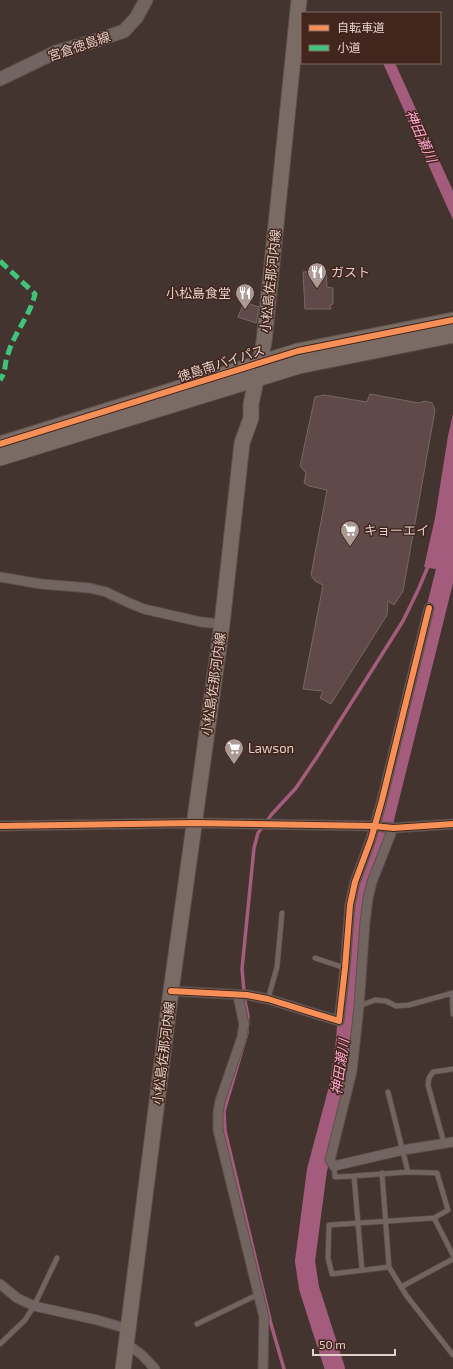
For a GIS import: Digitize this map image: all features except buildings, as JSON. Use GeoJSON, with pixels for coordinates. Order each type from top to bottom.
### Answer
{"type":"FeatureCollection","features":[{"type":"Feature","properties":{"kind":"highway","name":"徳島南バイパス"},"geometry":{"type":"LineString","coordinates":[[0,444],[298,351],[453,320]]}},
{"type":"Feature","properties":{"kind":"highway","name":"徳島南バイパス"},"geometry":{"type":"LineString","coordinates":[[0,458],[300,366],[453,335]]}},
{"type":"Feature","properties":{"kind":"main road","name":"宮倉徳島線"},"geometry":{"type":"LineString","coordinates":[[0,79],[56,52],[124,31],[136,18],[146,0]]}},
{"type":"Feature","properties":{"kind":"main road","name":"小松島佐那河内線"},"geometry":{"type":"LineString","coordinates":[[123,1369],[171,991],[222,624],[242,443],[251,418],[251,404],[255,380],[260,363],[265,330],[299,0]]}},
{"type":"Feature","properties":{"kind":"street"},"geometry":{"type":"LineString","coordinates":[[0,577],[41,584],[90,588],[106,592],[144,609],[201,622],[222,624]]}},
{"type":"Feature","properties":{"kind":"street"},"geometry":{"type":"LineString","coordinates":[[171,991],[242,995],[268,1000],[339,1021],[350,905],[355,882],[377,826],[429,608]]}},
{"type":"Feature","properties":{"kind":"street"},"geometry":{"type":"LineString","coordinates":[[0,826],[194,823],[418,828],[453,824]]}},
{"type":"Feature","properties":{"kind":"street"},"geometry":{"type":"LineString","coordinates":[[391,828],[368,898],[352,1072],[330,1160],[334,1166],[403,1150],[448,1142]]}},
{"type":"Feature","properties":{"kind":"street"},"geometry":{"type":"LineString","coordinates":[[242,995],[244,1024],[242,1038],[220,1101],[218,1130],[264,1317],[263,1369]]}},
{"type":"Feature","properties":{"kind":"street"},"geometry":{"type":"LineString","coordinates":[[0,1284],[17,1298],[34,1306],[97,1320],[128,1329]]}},
{"type":"Feature","properties":{"kind":"street"},"geometry":{"type":"LineString","coordinates":[[126,1345],[134,1348],[144,1356],[154,1369]]}},
{"type":"Feature","properties":{"kind":"lane"},"geometry":{"type":"LineString","coordinates":[[268,1000],[277,967],[282,913]]}},
{"type":"Feature","properties":{"kind":"lane"},"geometry":{"type":"LineString","coordinates":[[315,958],[345,968]]}},
{"type":"Feature","properties":{"kind":"lane"},"geometry":{"type":"LineString","coordinates":[[359,1006],[375,1000],[386,1001],[396,1006],[452,993],[453,1014]]}},
{"type":"Feature","properties":{"kind":"lane"},"geometry":{"type":"LineString","coordinates":[[448,1142],[428,1085],[429,1078],[433,1072],[453,1069]]}},
{"type":"Feature","properties":{"kind":"lane"},"geometry":{"type":"LineString","coordinates":[[388,1092],[408,1172]]}},
{"type":"Feature","properties":{"kind":"lane"},"geometry":{"type":"LineString","coordinates":[[334,1166],[335,1177],[408,1172],[437,1173],[450,1209],[434,1218],[329,1225],[328,1258],[332,1274],[389,1267]]}},
{"type":"Feature","properties":{"kind":"lane"},"geometry":{"type":"LineString","coordinates":[[382,1174],[389,1267],[401,1287],[453,1355]]}},
{"type":"Feature","properties":{"kind":"lane"},"geometry":{"type":"LineString","coordinates":[[354,1176],[362,1270]]}},
{"type":"Feature","properties":{"kind":"lane"},"geometry":{"type":"LineString","coordinates":[[434,1218],[453,1255]]}},
{"type":"Feature","properties":{"kind":"lane"},"geometry":{"type":"LineString","coordinates":[[0,1344],[25,1320],[34,1306],[57,1258]]}},
{"type":"Feature","properties":{"kind":"lane"},"geometry":{"type":"LineString","coordinates":[[401,1287],[453,1259]]}},
{"type":"Feature","properties":{"kind":"lane"},"geometry":{"type":"LineString","coordinates":[[197,1324],[259,1294]]}},
{"type":"Feature","properties":{"kind":"water"},"geometry":{"type":"Polygon","coordinates":[[[383,64],[395,64],[453,191],[453,220],[383,64]]]}},
{"type":"Feature","properties":{"kind":"water"},"geometry":{"type":"Polygon","coordinates":[[[453,414],[453,570],[441,566],[435,569],[424,567],[435,518],[453,414]]]}},
{"type":"Feature","properties":{"kind":"waterway","name":"神田瀬川"},"geometry":{"type":"LineString","coordinates":[[335,1369],[309,1288],[305,1261],[317,1170],[340,1084],[346,1040],[355,921],[363,878],[380,835],[449,558],[453,531]]}},
{"type":"Feature","properties":{"kind":"waterway"},"geometry":{"type":"LineString","coordinates":[[284,1369],[271,1324],[225,1131],[224,1111],[247,1033],[248,1016],[242,969],[254,848],[258,833],[272,814],[296,788],[403,621],[429,564]]}},
{"type":"Feature","properties":{"kind":"marked path"},"geometry":{"type":"LineString","coordinates":[[0,261],[35,294],[30,310],[11,346],[4,373],[0,380]]}},
{"type":"Feature","properties":{"kind":"cycle path"},"geometry":{"type":"LineString","coordinates":[[0,444],[298,351],[453,320]]}},
{"type":"Feature","properties":{"kind":"cycle path"},"geometry":{"type":"LineString","coordinates":[[171,991],[247,995],[268,999],[339,1021],[350,905],[355,882],[371,839],[382,800],[429,608]]}},
{"type":"Feature","properties":{"kind":"cycle path"},"geometry":{"type":"LineString","coordinates":[[0,826],[194,823],[374,826],[393,828],[453,824]]}},
{"type":"Feature","properties":{"kind":"place","name":"ガスト"},"geometry":{"type":"Point","coordinates":[317,289]}},
{"type":"Feature","properties":{"kind":"place","name":"小松島食堂"},"geometry":{"type":"Point","coordinates":[245,310]}},
{"type":"Feature","properties":{"kind":"place","name":"キョーエイ"},"geometry":{"type":"Point","coordinates":[350,547]}},
{"type":"Feature","properties":{"kind":"place","name":"Lawson"},"geometry":{"type":"Point","coordinates":[234,765]}}]}
